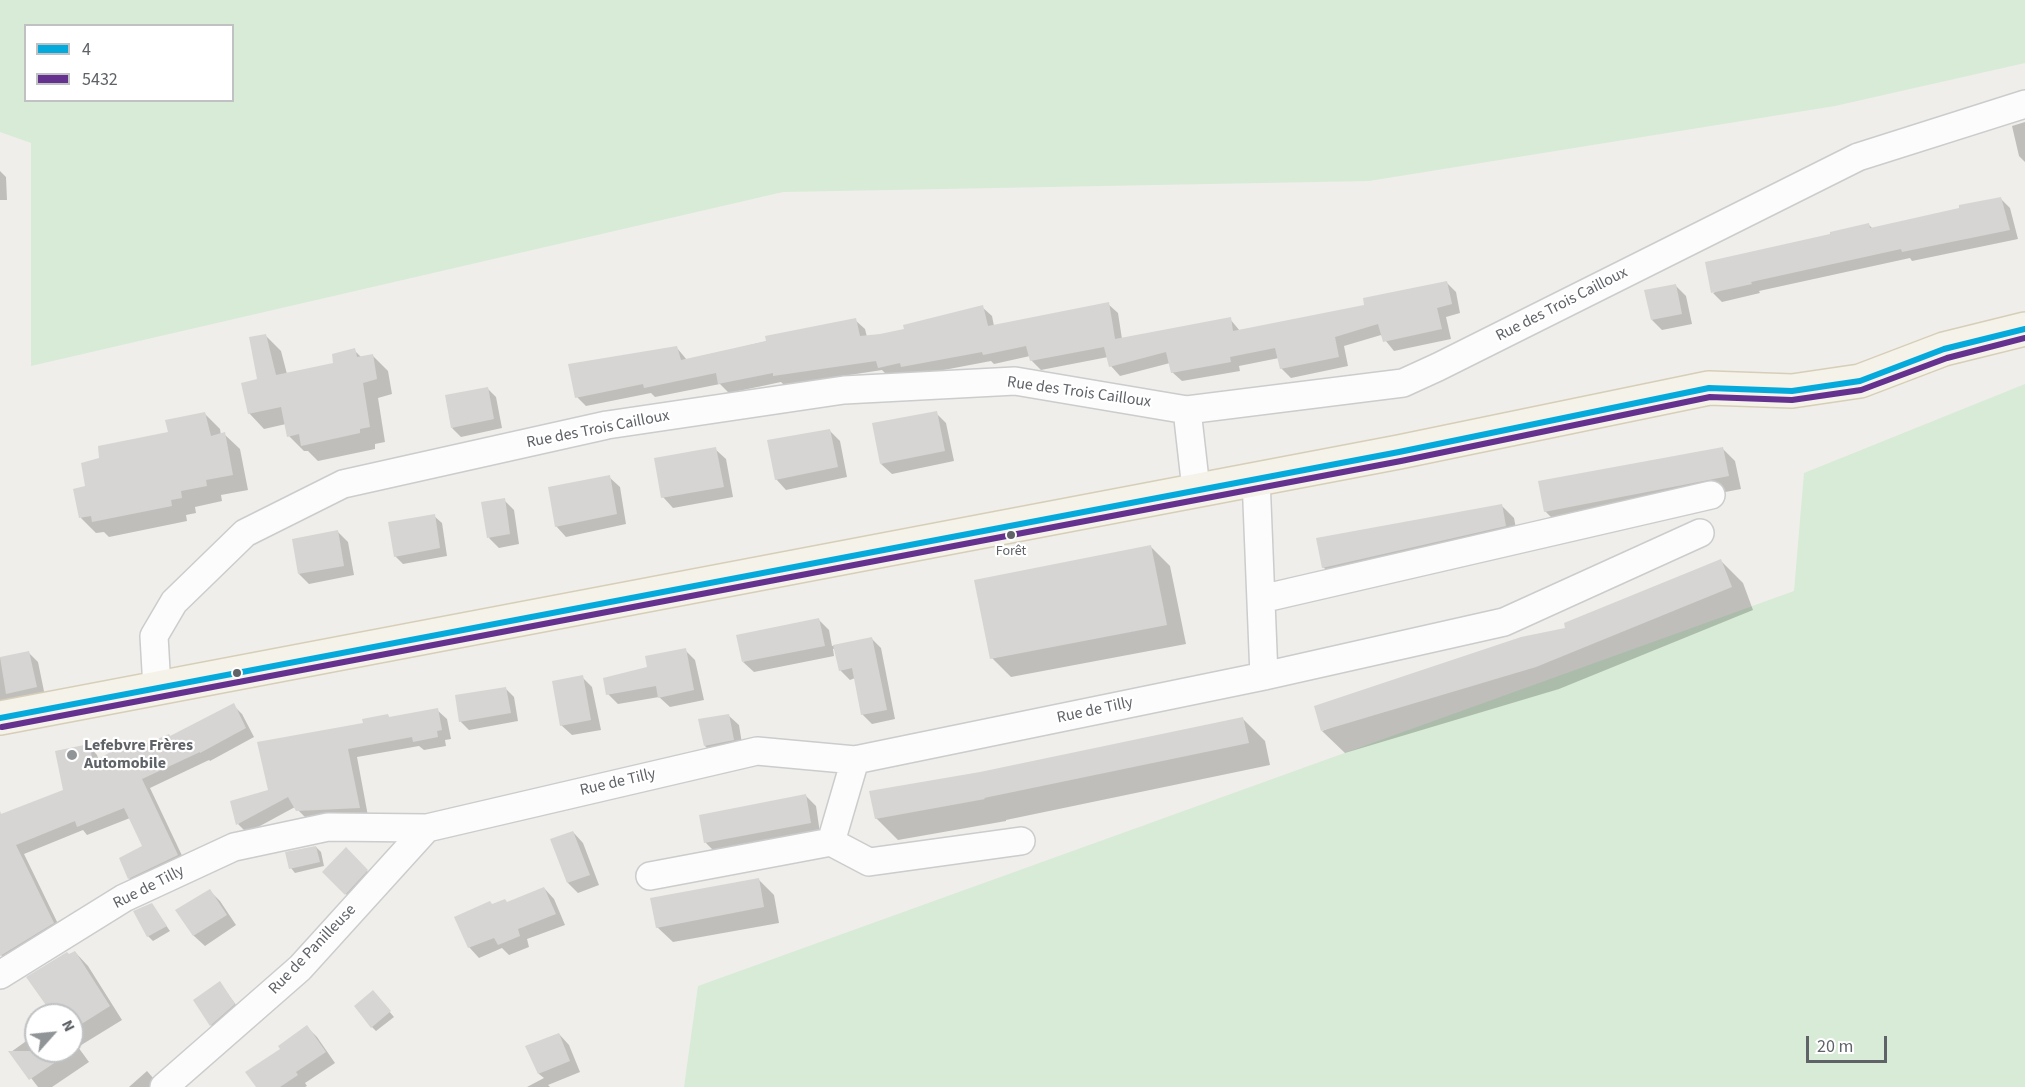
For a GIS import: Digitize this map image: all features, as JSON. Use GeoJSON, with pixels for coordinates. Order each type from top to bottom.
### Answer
{"type":"FeatureCollection","features":[{"type":"Feature","properties":{"kind":"main road"},"geometry":{"type":"LineString","coordinates":[[0,718],[1196,489],[1411,450],[1709,388],[1792,391],[1860,381],[1944,349],[2025,329]]}},
{"type":"Feature","properties":{"kind":"street","name":"Rue des Trois Cailloux"},"geometry":{"type":"LineString","coordinates":[[157,688],[154,636],[174,602],[245,533],[343,484],[607,425],[844,390],[1015,381],[1187,410],[1403,383],[1858,157],[2025,104]]}},
{"type":"Feature","properties":{"kind":"street"},"geometry":{"type":"LineString","coordinates":[[1187,410],[1196,489]]}},
{"type":"Feature","properties":{"kind":"street"},"geometry":{"type":"LineString","coordinates":[[1256,478],[1264,676]]}},
{"type":"Feature","properties":{"kind":"street"},"geometry":{"type":"LineString","coordinates":[[1261,599],[1711,495]]}},
{"type":"Feature","properties":{"kind":"street","name":"Rue de Tilly"},"geometry":{"type":"LineString","coordinates":[[0,975],[124,898],[234,847],[328,827],[427,828],[757,751],[855,760],[1264,676],[1504,622],[1700,532]]}},
{"type":"Feature","properties":{"kind":"street"},"geometry":{"type":"LineString","coordinates":[[831,842],[855,760]]}},
{"type":"Feature","properties":{"kind":"street","name":"Rue de Panilleuse"},"geometry":{"type":"LineString","coordinates":[[164,1087],[300,968],[427,828]]}},
{"type":"Feature","properties":{"kind":"street"},"geometry":{"type":"LineString","coordinates":[[650,876],[831,842],[869,862],[1021,841]]}},
{"type":"Feature","properties":{"kind":"green space"},"geometry":{"type":"Polygon","coordinates":[[[0,0],[2025,0],[2025,63],[1835,106],[1369,181],[783,192],[31,366],[31,143],[0,132],[0,0]]]}},
{"type":"Feature","properties":{"kind":"green space"},"geometry":{"type":"Polygon","coordinates":[[[2025,384],[2025,1087],[684,1087],[698,986],[1794,591],[1804,473],[2025,384]]]}},
{"type":"Feature","properties":{"kind":"building"},"geometry":{"type":"Polygon","coordinates":[[[2001,197],[2010,230],[1902,252],[1901,249],[1711,293],[1705,262],[1869,223],[1870,228],[1959,208],[1959,205],[2001,197]]]}},
{"type":"Feature","properties":{"kind":"building"},"geometry":{"type":"Polygon","coordinates":[[[1447,281],[1452,304],[1437,308],[1442,329],[1383,342],[1378,324],[1335,337],[1339,357],[1280,369],[1275,348],[1230,357],[1231,362],[1171,373],[1166,352],[1109,367],[1104,347],[1030,361],[1026,346],[901,367],[900,363],[878,368],[876,361],[773,376],[773,373],[718,384],[716,373],[644,388],[643,384],[575,398],[568,364],[677,346],[681,360],[766,341],[765,336],[856,318],[860,336],[880,334],[904,329],[903,325],[983,305],[988,326],[1109,302],[1115,339],[1231,317],[1233,331],[1364,305],[1363,298],[1447,281]]]}},
{"type":"Feature","properties":{"kind":"building"},"geometry":{"type":"Polygon","coordinates":[[[1676,284],[1682,314],[1651,320],[1644,290],[1676,284]]]}},
{"type":"Feature","properties":{"kind":"building"},"geometry":{"type":"Polygon","coordinates":[[[266,334],[276,375],[333,363],[332,354],[355,348],[357,357],[373,354],[377,379],[363,383],[370,427],[360,429],[360,433],[301,446],[299,434],[287,437],[281,407],[248,414],[241,383],[257,379],[249,337],[266,334]]]}},
{"type":"Feature","properties":{"kind":"building"},"geometry":{"type":"Polygon","coordinates":[[[488,387],[494,419],[451,428],[445,395],[488,387]]]}},
{"type":"Feature","properties":{"kind":"building"},"geometry":{"type":"Polygon","coordinates":[[[937,411],[945,451],[880,464],[872,423],[937,411]]]}},
{"type":"Feature","properties":{"kind":"building"},"geometry":{"type":"Polygon","coordinates":[[[205,412],[211,436],[225,432],[233,475],[206,480],[207,486],[181,491],[182,498],[171,500],[172,506],[92,522],[91,516],[79,518],[73,489],[85,486],[81,463],[99,458],[98,446],[168,432],[165,420],[205,412]]]}},
{"type":"Feature","properties":{"kind":"building"},"geometry":{"type":"Polygon","coordinates":[[[830,429],[838,467],[775,480],[767,440],[830,429]]]}},
{"type":"Feature","properties":{"kind":"building"},"geometry":{"type":"Polygon","coordinates":[[[716,447],[724,487],[661,498],[654,458],[716,447]]]}},
{"type":"Feature","properties":{"kind":"building"},"geometry":{"type":"Polygon","coordinates":[[[1723,447],[1729,476],[1544,512],[1538,481],[1723,447]]]}},
{"type":"Feature","properties":{"kind":"building"},"geometry":{"type":"Polygon","coordinates":[[[610,475],[617,514],[555,527],[548,487],[610,475]]]}},
{"type":"Feature","properties":{"kind":"building"},"geometry":{"type":"Polygon","coordinates":[[[505,498],[510,534],[487,538],[481,502],[505,498]]]}},
{"type":"Feature","properties":{"kind":"building"},"geometry":{"type":"Polygon","coordinates":[[[1502,504],[1506,526],[1322,568],[1316,538],[1502,504]]]}},
{"type":"Feature","properties":{"kind":"building"},"geometry":{"type":"Polygon","coordinates":[[[435,514],[440,548],[394,557],[388,522],[435,514]]]}},
{"type":"Feature","properties":{"kind":"building"},"geometry":{"type":"Polygon","coordinates":[[[338,530],[344,566],[298,574],[292,539],[338,530]]]}},
{"type":"Feature","properties":{"kind":"building"},"geometry":{"type":"Polygon","coordinates":[[[1151,545],[1167,625],[990,659],[974,580],[1151,545]]]}},
{"type":"Feature","properties":{"kind":"building"},"geometry":{"type":"Polygon","coordinates":[[[1721,559],[1732,587],[1536,667],[1321,731],[1314,706],[1521,637],[1565,628],[1564,623],[1721,559]]]}},
{"type":"Feature","properties":{"kind":"building"},"geometry":{"type":"Polygon","coordinates":[[[819,618],[825,646],[742,662],[736,635],[819,618]]]}},
{"type":"Feature","properties":{"kind":"building"},"geometry":{"type":"Polygon","coordinates":[[[872,637],[887,710],[861,715],[852,668],[839,671],[833,645],[872,637]]]}},
{"type":"Feature","properties":{"kind":"building"},"geometry":{"type":"Polygon","coordinates":[[[686,648],[694,690],[658,698],[656,686],[606,695],[603,678],[647,667],[645,656],[686,648]]]}},
{"type":"Feature","properties":{"kind":"building"},"geometry":{"type":"Polygon","coordinates":[[[29,651],[37,687],[6,694],[0,657],[29,651]]]}},
{"type":"Feature","properties":{"kind":"building"},"geometry":{"type":"Polygon","coordinates":[[[583,675],[591,720],[560,726],[552,681],[583,675]]]}},
{"type":"Feature","properties":{"kind":"building"},"geometry":{"type":"Polygon","coordinates":[[[506,687],[511,713],[459,722],[455,695],[506,687]]]}},
{"type":"Feature","properties":{"kind":"building"},"geometry":{"type":"Polygon","coordinates":[[[234,703],[246,728],[200,753],[142,779],[178,855],[128,879],[119,858],[142,846],[124,808],[77,827],[75,821],[16,845],[54,923],[0,956],[0,811],[1,814],[63,790],[55,751],[89,744],[93,762],[126,743],[130,751],[169,734],[170,736],[234,703]]]}},
{"type":"Feature","properties":{"kind":"building"},"geometry":{"type":"Polygon","coordinates":[[[438,708],[442,730],[437,731],[438,737],[413,742],[412,737],[348,749],[360,808],[296,811],[288,797],[236,825],[230,801],[268,790],[257,742],[363,723],[362,719],[388,714],[389,717],[438,708]]]}},
{"type":"Feature","properties":{"kind":"building"},"geometry":{"type":"Polygon","coordinates":[[[729,714],[734,740],[704,746],[698,719],[729,714]]]}},
{"type":"Feature","properties":{"kind":"building"},"geometry":{"type":"Polygon","coordinates":[[[1243,717],[1249,743],[985,799],[875,819],[869,791],[980,772],[1243,717]]]}},
{"type":"Feature","properties":{"kind":"building"},"geometry":{"type":"Polygon","coordinates":[[[806,794],[811,823],[704,843],[699,815],[806,794]]]}},
{"type":"Feature","properties":{"kind":"building"},"geometry":{"type":"Polygon","coordinates":[[[573,831],[590,875],[567,883],[550,839],[573,831]]]}},
{"type":"Feature","properties":{"kind":"building"},"geometry":{"type":"Polygon","coordinates":[[[316,846],[320,862],[289,869],[285,852],[316,846]]]}},
{"type":"Feature","properties":{"kind":"building"},"geometry":{"type":"Polygon","coordinates":[[[346,847],[368,870],[345,895],[322,872],[346,847]]]}},
{"type":"Feature","properties":{"kind":"building"},"geometry":{"type":"Polygon","coordinates":[[[759,878],[764,907],[656,928],[650,898],[759,878]]]}},
{"type":"Feature","properties":{"kind":"building"},"geometry":{"type":"Polygon","coordinates":[[[544,887],[556,914],[518,929],[520,936],[498,945],[494,938],[468,948],[454,917],[490,901],[492,904],[505,899],[507,902],[544,887]]]}},
{"type":"Feature","properties":{"kind":"building"},"geometry":{"type":"Polygon","coordinates":[[[210,889],[227,915],[193,936],[175,910],[210,889]]]}},
{"type":"Feature","properties":{"kind":"building"},"geometry":{"type":"Polygon","coordinates":[[[152,903],[167,926],[147,937],[133,911],[152,903]]]}},
{"type":"Feature","properties":{"kind":"building"},"geometry":{"type":"Polygon","coordinates":[[[75,951],[110,1006],[84,1022],[84,1003],[44,1003],[26,977],[67,952],[69,954],[75,951]]]}},
{"type":"Feature","properties":{"kind":"building"},"geometry":{"type":"Polygon","coordinates":[[[220,981],[235,1004],[210,1026],[193,1000],[220,981]]]}},
{"type":"Feature","properties":{"kind":"building"},"geometry":{"type":"Polygon","coordinates":[[[373,990],[391,1011],[371,1028],[354,1006],[373,990]]]}},
{"type":"Feature","properties":{"kind":"building"},"geometry":{"type":"Polygon","coordinates":[[[307,1025],[326,1052],[296,1072],[298,1075],[280,1087],[256,1087],[245,1072],[280,1049],[278,1046],[307,1025]]]}},
{"type":"Feature","properties":{"kind":"building"},"geometry":{"type":"Polygon","coordinates":[[[559,1033],[570,1061],[538,1074],[525,1046],[559,1033]]]}},
{"type":"Feature","properties":{"kind":"building"},"geometry":{"type":"Polygon","coordinates":[[[8,1051],[24,1051],[24,1063],[54,1063],[29,1080],[8,1051]]]}},
{"type":"Feature","properties":{"kind":"transit line","name":"4"},"geometry":{"type":"LineString","coordinates":[[0,718],[1399,452],[1709,388],[1792,391],[1860,381],[1944,349],[2025,329]]}},
{"type":"Feature","properties":{"kind":"transit line","name":"5432"},"geometry":{"type":"LineString","coordinates":[[2,727],[1401,461],[1710,397],[1792,400],[1861,390],[1947,358],[2025,338]]}},
{"type":"Feature","properties":{"kind":"place","name":"Forêt"},"geometry":{"type":"Point","coordinates":[1011,535]}},
{"type":"Feature","properties":{"kind":"place","name":"Lefebvre Frères Automobile"},"geometry":{"type":"Point","coordinates":[72,755]}}]}
